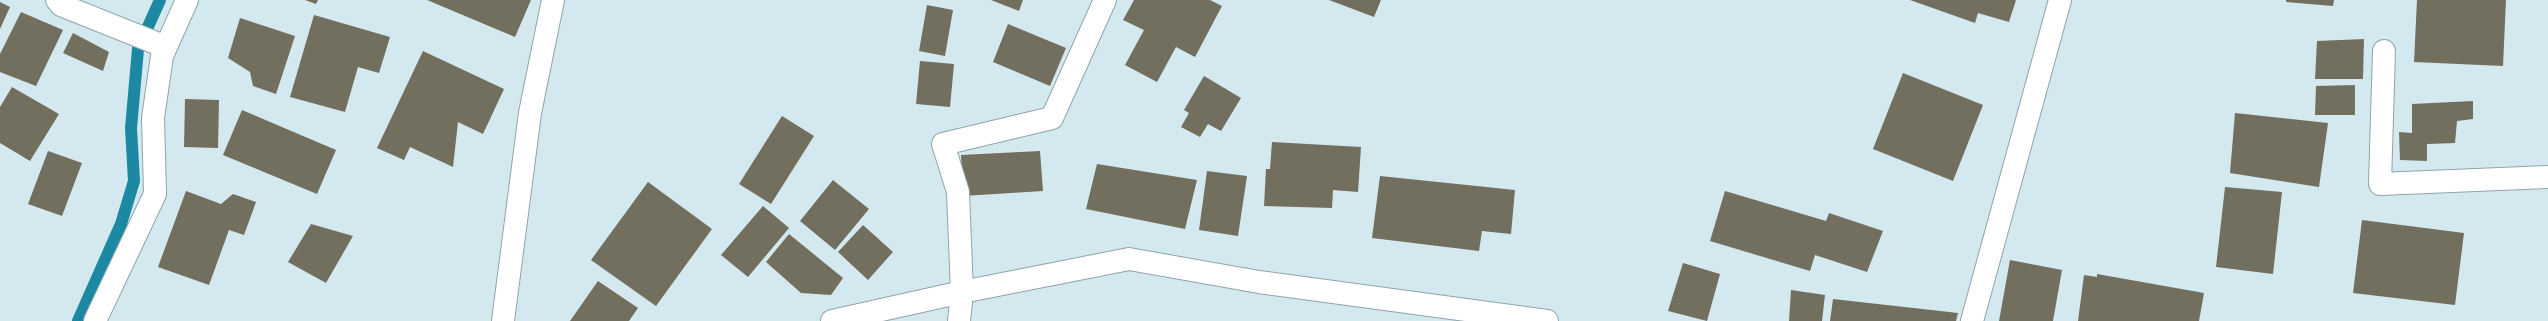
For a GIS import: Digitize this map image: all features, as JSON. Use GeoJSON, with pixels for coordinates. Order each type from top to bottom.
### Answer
{"type":"FeatureCollection","features":[{"type":"Feature","properties":{"kind":"street"},"geometry":{"type":"LineString","coordinates":[[57,0],[61,5],[166,47]]}},
{"type":"Feature","properties":{"kind":"street"},"geometry":{"type":"LineString","coordinates":[[95,321],[155,194],[153,118],[162,56],[187,0]]}},
{"type":"Feature","properties":{"kind":"street"},"geometry":{"type":"LineString","coordinates":[[503,321],[530,113],[553,0]]}},
{"type":"Feature","properties":{"kind":"street"},"geometry":{"type":"LineString","coordinates":[[959,321],[962,292],[958,192],[943,144],[1052,118],[1105,0]]}},
{"type":"Feature","properties":{"kind":"street"},"geometry":{"type":"LineString","coordinates":[[1972,321],[2060,0]]}},
{"type":"Feature","properties":{"kind":"street"},"geometry":{"type":"LineString","coordinates":[[2384,51],[2380,184],[2548,176]]}},
{"type":"Feature","properties":{"kind":"street"},"geometry":{"type":"LineString","coordinates":[[832,321],[962,292],[1129,259],[1259,282],[1547,321]]}},
{"type":"Feature","properties":{"kind":"building"},"geometry":{"type":"Polygon","coordinates":[[[305,0],[318,0],[316,4],[305,0]]]}},
{"type":"Feature","properties":{"kind":"building"},"geometry":{"type":"Polygon","coordinates":[[[427,0],[531,0],[515,37],[427,0]]]}},
{"type":"Feature","properties":{"kind":"building"},"geometry":{"type":"Polygon","coordinates":[[[991,0],[1023,0],[1019,11],[991,0]]]}},
{"type":"Feature","properties":{"kind":"building"},"geometry":{"type":"Polygon","coordinates":[[[1134,0],[1210,0],[1222,6],[1195,57],[1176,47],[1157,82],[1125,65],[1144,30],[1123,20],[1134,0]]]}},
{"type":"Feature","properties":{"kind":"building"},"geometry":{"type":"Polygon","coordinates":[[[1329,0],[1381,0],[1374,17],[1329,0]]]}},
{"type":"Feature","properties":{"kind":"building"},"geometry":{"type":"Polygon","coordinates":[[[1910,0],[2016,0],[2009,22],[1978,13],[1975,23],[1910,0]]]}},
{"type":"Feature","properties":{"kind":"building"},"geometry":{"type":"Polygon","coordinates":[[[2286,0],[2334,0],[2333,6],[2286,2],[2286,0]]]}},
{"type":"Feature","properties":{"kind":"building"},"geometry":{"type":"Polygon","coordinates":[[[2417,0],[2506,0],[2503,66],[2414,62],[2417,0]]]}},
{"type":"Feature","properties":{"kind":"building"},"geometry":{"type":"Polygon","coordinates":[[[0,2],[10,7],[0,29],[0,2]]]}},
{"type":"Feature","properties":{"kind":"building"},"geometry":{"type":"Polygon","coordinates":[[[927,5],[953,10],[945,56],[919,51],[927,5]]]}},
{"type":"Feature","properties":{"kind":"building"},"geometry":{"type":"Polygon","coordinates":[[[21,12],[63,30],[36,86],[0,72],[0,54],[21,12]]]}},
{"type":"Feature","properties":{"kind":"building"},"geometry":{"type":"Polygon","coordinates":[[[314,15],[390,37],[379,73],[358,67],[345,112],[290,97],[314,15]]]}},
{"type":"Feature","properties":{"kind":"building"},"geometry":{"type":"Polygon","coordinates":[[[240,18],[295,36],[276,94],[253,86],[250,72],[228,58],[240,18]]]}},
{"type":"Feature","properties":{"kind":"building"},"geometry":{"type":"Polygon","coordinates":[[[1008,24],[1066,48],[1050,86],[993,62],[1008,24]]]}},
{"type":"Feature","properties":{"kind":"building"},"geometry":{"type":"Polygon","coordinates":[[[73,33],[109,52],[103,71],[63,53],[73,33]]]}},
{"type":"Feature","properties":{"kind":"building"},"geometry":{"type":"Polygon","coordinates":[[[2364,39],[2363,79],[2315,79],[2317,41],[2364,39]]]}},
{"type":"Feature","properties":{"kind":"building"},"geometry":{"type":"Polygon","coordinates":[[[423,51],[504,89],[483,134],[458,122],[453,167],[410,147],[404,160],[377,148],[423,51]]]}},
{"type":"Feature","properties":{"kind":"building"},"geometry":{"type":"Polygon","coordinates":[[[920,61],[954,64],[950,107],[916,104],[920,61]]]}},
{"type":"Feature","properties":{"kind":"building"},"geometry":{"type":"Polygon","coordinates":[[[1903,73],[1983,105],[1953,181],[1873,149],[1903,73]]]}},
{"type":"Feature","properties":{"kind":"building"},"geometry":{"type":"Polygon","coordinates":[[[1204,76],[1241,98],[1221,131],[1208,124],[1200,137],[1181,127],[1189,113],[1184,110],[1204,76]]]}},
{"type":"Feature","properties":{"kind":"building"},"geometry":{"type":"Polygon","coordinates":[[[2355,85],[2355,115],[2315,115],[2316,86],[2355,85]]]}},
{"type":"Feature","properties":{"kind":"building"},"geometry":{"type":"Polygon","coordinates":[[[12,87],[59,114],[30,161],[0,143],[0,107],[12,87]]]}},
{"type":"Feature","properties":{"kind":"building"},"geometry":{"type":"Polygon","coordinates":[[[185,99],[219,100],[218,148],[184,147],[185,99]]]}},
{"type":"Feature","properties":{"kind":"building"},"geometry":{"type":"Polygon","coordinates":[[[2473,101],[2473,119],[2457,121],[2455,143],[2427,144],[2427,161],[2400,160],[2399,132],[2412,133],[2412,104],[2473,101]]]}},
{"type":"Feature","properties":{"kind":"building"},"geometry":{"type":"Polygon","coordinates":[[[242,110],[336,150],[317,194],[223,155],[242,110]]]}},
{"type":"Feature","properties":{"kind":"building"},"geometry":{"type":"Polygon","coordinates":[[[2235,113],[2328,123],[2319,187],[2230,173],[2235,113]]]}},
{"type":"Feature","properties":{"kind":"building"},"geometry":{"type":"Polygon","coordinates":[[[782,116],[814,136],[771,204],[739,184],[782,116]]]}},
{"type":"Feature","properties":{"kind":"building"},"geometry":{"type":"Polygon","coordinates":[[[1272,142],[1361,147],[1358,192],[1333,190],[1332,208],[1264,206],[1266,169],[1270,169],[1272,142]]]}},
{"type":"Feature","properties":{"kind":"building"},"geometry":{"type":"Polygon","coordinates":[[[48,151],[82,163],[62,216],[28,204],[48,151]]]}},
{"type":"Feature","properties":{"kind":"building"},"geometry":{"type":"Polygon","coordinates":[[[1040,151],[1043,191],[963,196],[961,155],[1040,151]]]}},
{"type":"Feature","properties":{"kind":"building"},"geometry":{"type":"Polygon","coordinates":[[[1097,164],[1197,180],[1185,229],[1086,209],[1097,164]]]}},
{"type":"Feature","properties":{"kind":"building"},"geometry":{"type":"Polygon","coordinates":[[[1207,171],[1247,176],[1238,236],[1199,230],[1207,171]]]}},
{"type":"Feature","properties":{"kind":"building"},"geometry":{"type":"Polygon","coordinates":[[[1380,176],[1515,190],[1511,234],[1482,231],[1479,251],[1372,238],[1380,176]]]}},
{"type":"Feature","properties":{"kind":"building"},"geometry":{"type":"Polygon","coordinates":[[[833,180],[869,209],[835,250],[800,221],[833,180]]]}},
{"type":"Feature","properties":{"kind":"building"},"geometry":{"type":"Polygon","coordinates":[[[648,182],[712,229],[656,306],[591,260],[648,182]]]}},
{"type":"Feature","properties":{"kind":"building"},"geometry":{"type":"Polygon","coordinates":[[[2225,187],[2282,192],[2273,274],[2216,267],[2225,187]]]}},
{"type":"Feature","properties":{"kind":"building"},"geometry":{"type":"Polygon","coordinates":[[[186,191],[221,204],[233,194],[256,202],[244,235],[229,230],[209,285],[158,267],[186,191]]]}},
{"type":"Feature","properties":{"kind":"building"},"geometry":{"type":"Polygon","coordinates":[[[1725,191],[1826,221],[1829,213],[1883,231],[1867,272],[1815,255],[1810,271],[1710,241],[1725,191]]]}},
{"type":"Feature","properties":{"kind":"building"},"geometry":{"type":"Polygon","coordinates":[[[763,206],[789,228],[748,277],[721,255],[763,206]]]}},
{"type":"Feature","properties":{"kind":"building"},"geometry":{"type":"Polygon","coordinates":[[[2362,220],[2464,233],[2455,305],[2353,293],[2362,220]]]}},
{"type":"Feature","properties":{"kind":"building"},"geometry":{"type":"Polygon","coordinates":[[[311,224],[353,236],[326,283],[288,262],[311,224]]]}},
{"type":"Feature","properties":{"kind":"building"},"geometry":{"type":"Polygon","coordinates":[[[863,225],[893,252],[868,280],[838,252],[863,225]]]}},
{"type":"Feature","properties":{"kind":"building"},"geometry":{"type":"Polygon","coordinates":[[[789,234],[843,278],[831,295],[801,293],[766,262],[789,234]]]}},
{"type":"Feature","properties":{"kind":"building"},"geometry":{"type":"Polygon","coordinates":[[[2010,260],[2062,270],[2053,321],[1999,321],[2010,260]]]}},
{"type":"Feature","properties":{"kind":"building"},"geometry":{"type":"Polygon","coordinates":[[[1683,263],[1720,274],[1707,321],[1668,311],[1683,263]]]}},
{"type":"Feature","properties":{"kind":"building"},"geometry":{"type":"Polygon","coordinates":[[[2097,274],[2204,293],[2199,321],[2078,321],[2084,275],[2097,277],[2097,274]]]}},
{"type":"Feature","properties":{"kind":"building"},"geometry":{"type":"Polygon","coordinates":[[[598,281],[638,308],[629,321],[570,321],[598,281]]]}},
{"type":"Feature","properties":{"kind":"building"},"geometry":{"type":"Polygon","coordinates":[[[1791,290],[1825,295],[1822,321],[1789,321],[1791,290]]]}},
{"type":"Feature","properties":{"kind":"building"},"geometry":{"type":"Polygon","coordinates":[[[1833,299],[1958,313],[1956,321],[1830,321],[1833,299]]]}},
{"type":"Feature","properties":{"kind":"waterway"},"geometry":{"type":"LineString","coordinates":[[78,321],[121,224],[134,181],[131,128],[138,49],[160,0]]}}]}
